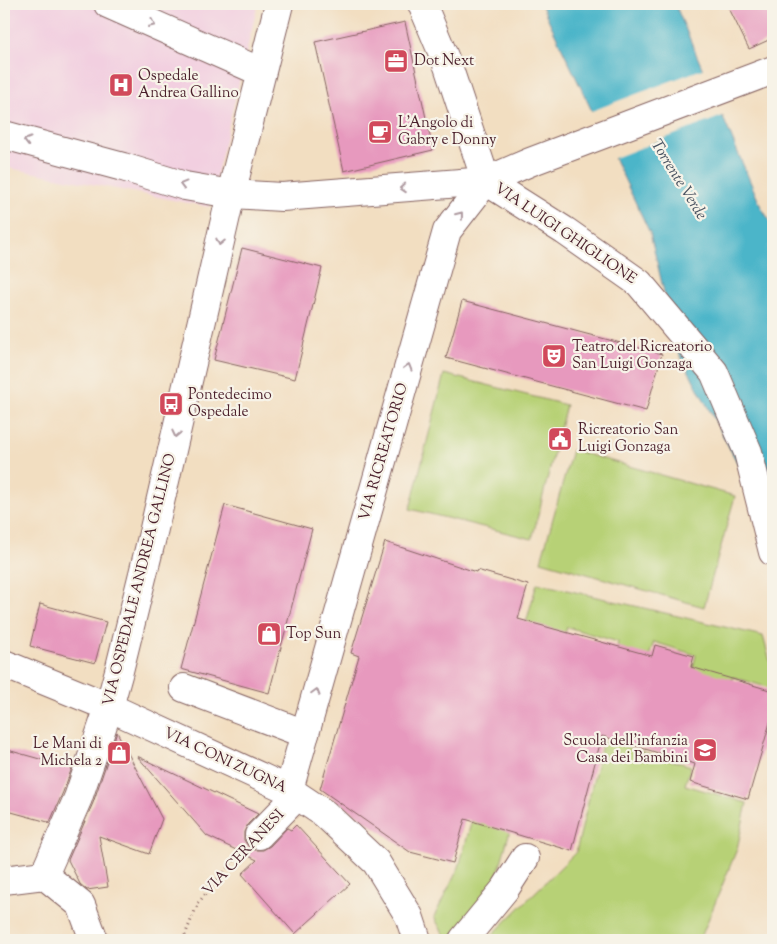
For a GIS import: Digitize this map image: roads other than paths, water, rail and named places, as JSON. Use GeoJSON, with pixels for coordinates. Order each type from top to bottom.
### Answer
{"type":"FeatureCollection","features":[{"type":"Feature","properties":{"kind":"street"},"geometry":{"type":"LineString","coordinates":[[108,4],[261,72]]}},
{"type":"Feature","properties":{"kind":"street","name":"VIA OSPEDALE ANDREA GALLINO"},"geometry":{"type":"LineString","coordinates":[[44,875],[78,798],[108,707],[153,533],[231,194],[279,4]]}},
{"type":"Feature","properties":{"kind":"street"},"geometry":{"type":"LineString","coordinates":[[422,4],[496,187]]}},
{"type":"Feature","properties":{"kind":"street"},"geometry":{"type":"LineString","coordinates":[[4,135],[185,186],[231,194],[282,197],[496,187],[530,162],[773,70]]}},
{"type":"Feature","properties":{"kind":"street","name":"VIA LUIGI GHIGLIONE"},"geometry":{"type":"LineString","coordinates":[[496,187],[565,231],[639,284],[714,372],[748,452],[773,552]]}},
{"type":"Feature","properties":{"kind":"street","name":"VIA RICREATORIO"},"geometry":{"type":"LineString","coordinates":[[293,793],[305,734],[447,231],[496,187]]}},
{"type":"Feature","properties":{"kind":"street","name":"VIA CONI ZUGNA"},"geometry":{"type":"LineString","coordinates":[[4,664],[108,707],[293,793],[325,814],[376,862],[409,916],[417,940]]}},
{"type":"Feature","properties":{"kind":"street"},"geometry":{"type":"LineString","coordinates":[[184,688],[305,734]]}},
{"type":"Feature","properties":{"kind":"street","name":"VIA CERANESI"},"geometry":{"type":"LineString","coordinates":[[259,835],[293,793]]}},
{"type":"Feature","properties":{"kind":"street"},"geometry":{"type":"LineString","coordinates":[[463,940],[505,889],[525,858]]}},
{"type":"Feature","properties":{"kind":"street"},"geometry":{"type":"LineString","coordinates":[[4,880],[44,875],[81,905],[94,940]]}},
{"type":"Feature","properties":{"kind":"water","name":"Torrente Verde"},"geometry":{"type":"Polygon","coordinates":[[[541,4],[675,4],[761,207],[773,226],[773,530],[678,351],[650,233],[541,4]]]}},
{"type":"Feature","properties":{"kind":"place","name":"Dot Next"},"geometry":{"type":"Point","coordinates":[396,61]}},
{"type":"Feature","properties":{"kind":"place","name":"Ospedale Andrea Gallino"},"geometry":{"type":"Point","coordinates":[121,85]}},
{"type":"Feature","properties":{"kind":"place","name":"L'Angolo di Gabry e Donny"},"geometry":{"type":"Point","coordinates":[380,132]}},
{"type":"Feature","properties":{"kind":"place","name":"Teatro del Ricreatorio San Luigi Gonzaga"},"geometry":{"type":"Point","coordinates":[554,356]}},
{"type":"Feature","properties":{"kind":"place","name":"Pontedecimo Ospedale"},"geometry":{"type":"Point","coordinates":[171,404]}},
{"type":"Feature","properties":{"kind":"place","name":"Ricreatorio San Luigi Gonzaga"},"geometry":{"type":"Point","coordinates":[560,439]}},
{"type":"Feature","properties":{"kind":"place","name":"Top Sun"},"geometry":{"type":"Point","coordinates":[269,634]}},
{"type":"Feature","properties":{"kind":"place","name":"Scuola dell'infanzia Casa dei Bambini"},"geometry":{"type":"Point","coordinates":[705,750]}},
{"type":"Feature","properties":{"kind":"place","name":"Le Mani di Michela 2"},"geometry":{"type":"Point","coordinates":[119,753]}}]}
